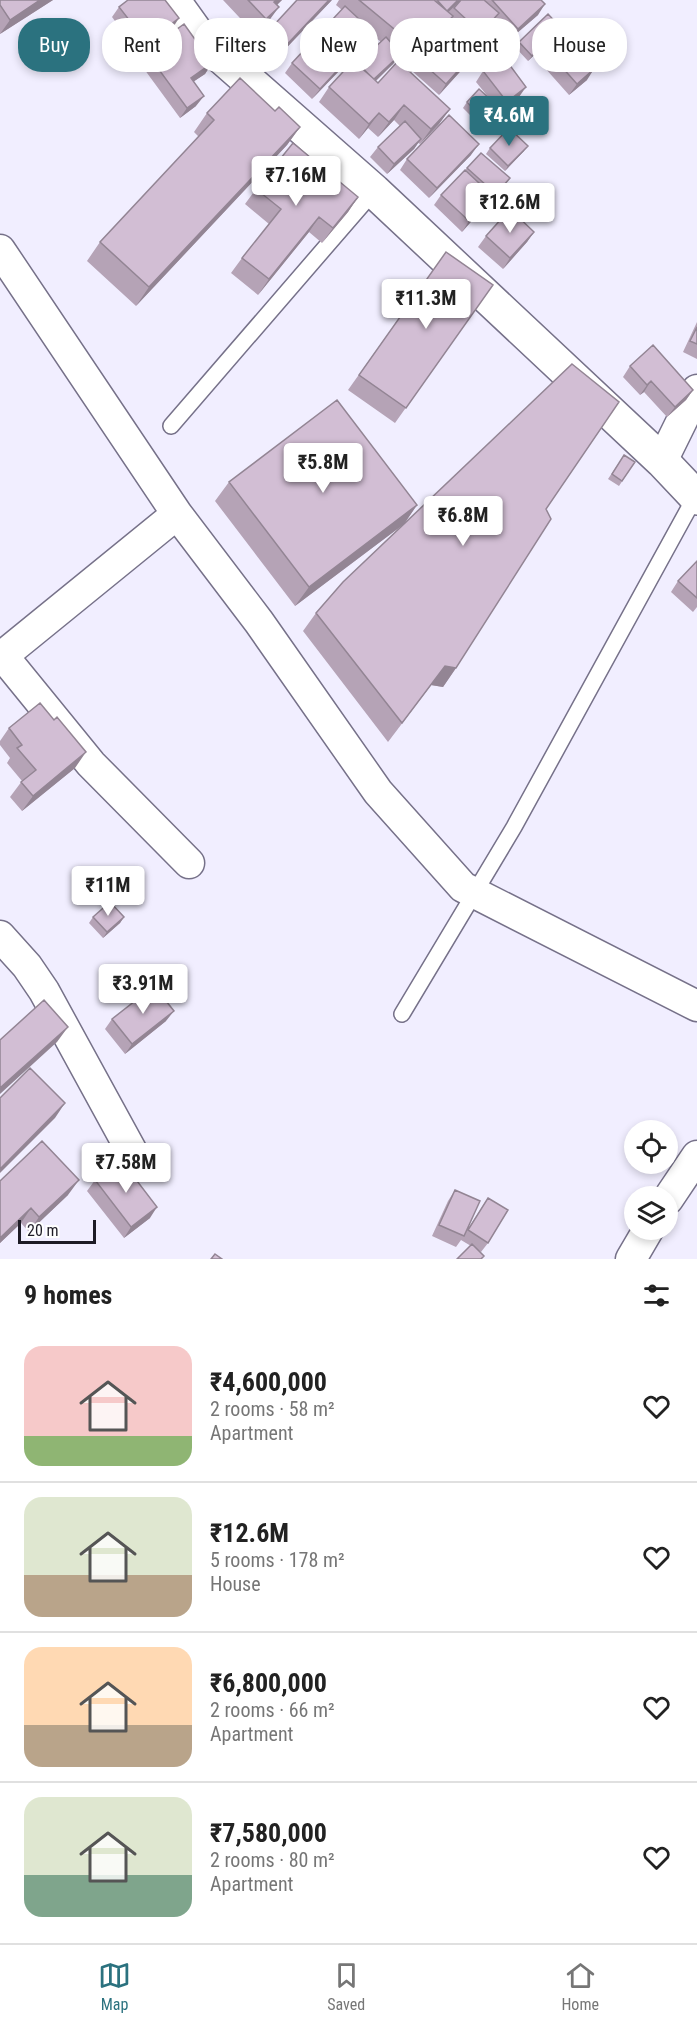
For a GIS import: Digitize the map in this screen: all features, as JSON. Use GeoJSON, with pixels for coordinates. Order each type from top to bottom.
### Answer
{"type":"FeatureCollection","features":[{"type":"Feature","properties":{"kind":"highway"},"geometry":{"type":"LineString","coordinates":[[173,0],[201,39],[374,191],[662,461],[696,497]]}},
{"type":"Feature","properties":{"kind":"street"},"geometry":{"type":"LineString","coordinates":[[0,250],[177,514],[259,622],[378,792],[462,887],[697,1006]]}},
{"type":"Feature","properties":{"kind":"street"},"geometry":{"type":"LineString","coordinates":[[662,461],[697,390]]}},
{"type":"Feature","properties":{"kind":"street"},"geometry":{"type":"LineString","coordinates":[[177,514],[2,657],[91,764],[189,862]]}},
{"type":"Feature","properties":{"kind":"street"},"geometry":{"type":"LineString","coordinates":[[0,936],[27,966],[44,991],[137,1161]]}},
{"type":"Feature","properties":{"kind":"street"},"geometry":{"type":"LineString","coordinates":[[677,1186],[697,1156]]}},
{"type":"Feature","properties":{"kind":"street"},"geometry":{"type":"LineString","coordinates":[[631,1259],[642,1240]]}},
{"type":"Feature","properties":{"kind":"lane"},"geometry":{"type":"LineString","coordinates":[[171,426],[374,191]]}},
{"type":"Feature","properties":{"kind":"lane"},"geometry":{"type":"LineString","coordinates":[[402,1014],[514,827],[696,497]]}},
{"type":"Feature","properties":{"kind":"building"},"geometry":{"type":"Polygon","coordinates":[[[0,0],[40,0],[10,20],[0,5],[0,0]]]}},
{"type":"Feature","properties":{"kind":"building"},"geometry":{"type":"Polygon","coordinates":[[[128,0],[165,0],[179,18],[128,18],[119,7],[128,0]]]}},
{"type":"Feature","properties":{"kind":"building"},"geometry":{"type":"Polygon","coordinates":[[[248,0],[277,0],[274,2],[279,7],[265,18],[248,0]]]}},
{"type":"Feature","properties":{"kind":"building"},"geometry":{"type":"Polygon","coordinates":[[[297,0],[329,0],[312,18],[300,18],[300,31],[288,43],[288,18],[280,18],[297,0]]]}},
{"type":"Feature","properties":{"kind":"building"},"geometry":{"type":"Polygon","coordinates":[[[359,0],[434,0],[453,16],[451,18],[390,18],[390,26],[359,0]]]}},
{"type":"Feature","properties":{"kind":"building"},"geometry":{"type":"Polygon","coordinates":[[[437,0],[458,0],[447,11],[437,0]]]}},
{"type":"Feature","properties":{"kind":"building"},"geometry":{"type":"Polygon","coordinates":[[[461,0],[484,0],[499,13],[494,18],[465,18],[454,8],[461,0]]]}},
{"type":"Feature","properties":{"kind":"building"},"geometry":{"type":"Polygon","coordinates":[[[492,0],[541,0],[545,4],[520,27],[520,18],[508,18],[492,0]]]}},
{"type":"Feature","properties":{"kind":"building"},"geometry":{"type":"Polygon","coordinates":[[[345,6],[358,18],[334,18],[345,6]]]}},
{"type":"Feature","properties":{"kind":"building"},"geometry":{"type":"Polygon","coordinates":[[[184,24],[194,38],[194,72],[199,72],[191,78],[204,96],[187,108],[161,72],[182,72],[182,25],[184,24]]]}},
{"type":"Feature","properties":{"kind":"building"},"geometry":{"type":"Polygon","coordinates":[[[532,29],[532,56],[520,43],[532,29]]]}},
{"type":"Feature","properties":{"kind":"building"},"geometry":{"type":"Polygon","coordinates":[[[386,37],[390,42],[390,64],[374,79],[366,72],[378,72],[378,44],[386,37]]]}},
{"type":"Feature","properties":{"kind":"building"},"geometry":{"type":"Polygon","coordinates":[[[300,54],[300,70],[292,63],[300,54]]]}},
{"type":"Feature","properties":{"kind":"building"},"geometry":{"type":"Polygon","coordinates":[[[390,70],[390,72],[410,72],[450,109],[431,129],[404,105],[389,122],[379,113],[369,124],[329,87],[343,72],[367,72],[378,83],[390,70]]]}},
{"type":"Feature","properties":{"kind":"building"},"geometry":{"type":"Polygon","coordinates":[[[302,72],[336,72],[320,89],[302,72]]]}},
{"type":"Feature","properties":{"kind":"building"},"geometry":{"type":"Polygon","coordinates":[[[432,72],[457,72],[446,84],[432,72]]]}},
{"type":"Feature","properties":{"kind":"building"},"geometry":{"type":"Polygon","coordinates":[[[484,72],[515,72],[526,87],[507,102],[484,72]]]}},
{"type":"Feature","properties":{"kind":"building"},"geometry":{"type":"Polygon","coordinates":[[[566,72],[591,72],[577,84],[566,72]]]}},
{"type":"Feature","properties":{"kind":"building"},"geometry":{"type":"Polygon","coordinates":[[[240,78],[275,111],[279,107],[300,127],[149,287],[100,242],[214,120],[207,113],[240,78]]]}},
{"type":"Feature","properties":{"kind":"building"},"geometry":{"type":"Polygon","coordinates":[[[479,89],[491,100],[478,114],[467,102],[479,89]]]}},
{"type":"Feature","properties":{"kind":"building"},"geometry":{"type":"Polygon","coordinates":[[[449,115],[479,144],[437,188],[407,159],[449,115]]]}},
{"type":"Feature","properties":{"kind":"building"},"geometry":{"type":"Polygon","coordinates":[[[405,121],[421,139],[394,164],[378,147],[405,121]]]}},
{"type":"Feature","properties":{"kind":"building"},"geometry":{"type":"Polygon","coordinates":[[[509,128],[528,146],[508,166],[490,148],[509,128]]]}},
{"type":"Feature","properties":{"kind":"building"},"geometry":{"type":"Polygon","coordinates":[[[293,143],[358,197],[333,228],[319,217],[269,279],[242,258],[281,209],[256,189],[293,143]]]}},
{"type":"Feature","properties":{"kind":"building"},"geometry":{"type":"Polygon","coordinates":[[[481,153],[510,178],[496,194],[467,168],[481,153]]]}},
{"type":"Feature","properties":{"kind":"building"},"geometry":{"type":"Polygon","coordinates":[[[465,170],[493,196],[469,221],[441,195],[465,170]]]}},
{"type":"Feature","properties":{"kind":"building"},"geometry":{"type":"Polygon","coordinates":[[[510,209],[534,232],[510,258],[486,236],[510,209]]]}},
{"type":"Feature","properties":{"kind":"building"},"geometry":{"type":"Polygon","coordinates":[[[446,252],[493,285],[406,408],[359,375],[446,252]]]}},
{"type":"Feature","properties":{"kind":"building"},"geometry":{"type":"Polygon","coordinates":[[[697,327],[697,344],[690,341],[697,327]]]}},
{"type":"Feature","properties":{"kind":"building"},"geometry":{"type":"Polygon","coordinates":[[[653,345],[693,390],[675,407],[651,381],[647,385],[630,366],[653,345]]]}},
{"type":"Feature","properties":{"kind":"building"},"geometry":{"type":"Polygon","coordinates":[[[572,364],[619,402],[546,509],[551,519],[456,668],[445,666],[402,723],[316,613],[343,582],[572,364]]]}},
{"type":"Feature","properties":{"kind":"building"},"geometry":{"type":"Polygon","coordinates":[[[337,400],[417,505],[309,587],[229,482],[337,400]]]}},
{"type":"Feature","properties":{"kind":"building"},"geometry":{"type":"Polygon","coordinates":[[[624,455],[635,462],[622,481],[612,474],[624,455]]]}},
{"type":"Feature","properties":{"kind":"building"},"geometry":{"type":"Polygon","coordinates":[[[697,561],[697,598],[678,581],[697,561]]]}},
{"type":"Feature","properties":{"kind":"building"},"geometry":{"type":"Polygon","coordinates":[[[40,703],[54,720],[57,717],[86,752],[33,796],[21,782],[36,770],[17,748],[22,745],[9,728],[40,703]]]}},
{"type":"Feature","properties":{"kind":"building"},"geometry":{"type":"Polygon","coordinates":[[[110,902],[124,917],[107,932],[93,917],[110,902]]]}},
{"type":"Feature","properties":{"kind":"building"},"geometry":{"type":"Polygon","coordinates":[[[154,986],[174,1011],[132,1044],[112,1019],[154,986]]]}},
{"type":"Feature","properties":{"kind":"building"},"geometry":{"type":"Polygon","coordinates":[[[44,1000],[68,1027],[0,1088],[0,1040],[44,1000]]]}},
{"type":"Feature","properties":{"kind":"building"},"geometry":{"type":"Polygon","coordinates":[[[30,1068],[65,1103],[0,1169],[0,1098],[30,1068]]]}},
{"type":"Feature","properties":{"kind":"building"},"geometry":{"type":"Polygon","coordinates":[[[42,1141],[79,1180],[39,1217],[31,1208],[0,1238],[0,1181],[42,1141]]]}},
{"type":"Feature","properties":{"kind":"building"},"geometry":{"type":"Polygon","coordinates":[[[121,1160],[157,1207],[131,1227],[95,1180],[121,1160]]]}},
{"type":"Feature","properties":{"kind":"building"},"geometry":{"type":"Polygon","coordinates":[[[455,1190],[480,1201],[464,1236],[439,1225],[455,1190]]]}},
{"type":"Feature","properties":{"kind":"building"},"geometry":{"type":"Polygon","coordinates":[[[488,1198],[508,1210],[488,1243],[468,1230],[488,1198]]]}},
{"type":"Feature","properties":{"kind":"building"},"geometry":{"type":"Polygon","coordinates":[[[472,1244],[484,1256],[481,1259],[457,1259],[472,1244]]]}},
{"type":"Feature","properties":{"kind":"building"},"geometry":{"type":"Polygon","coordinates":[[[215,1254],[222,1259],[211,1259],[215,1254]]]}}]}
